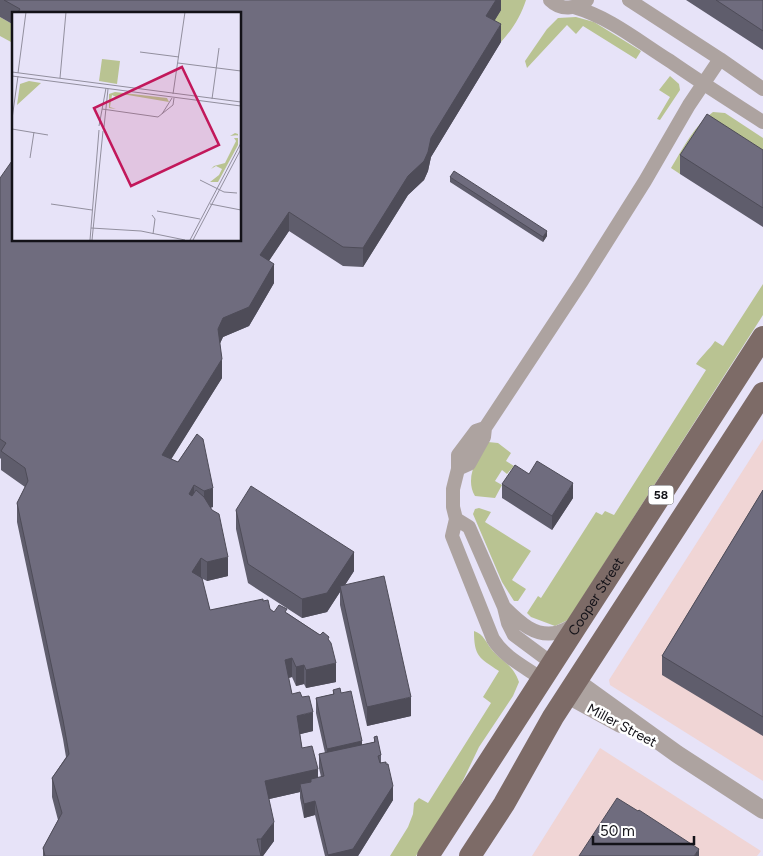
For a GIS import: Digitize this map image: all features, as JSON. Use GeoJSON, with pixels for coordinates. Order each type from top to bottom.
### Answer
{"type":"FeatureCollection","features":[{"type":"Feature","properties":{"kind":"main road","name":"Cooper Street"},"geometry":{"type":"LineString","coordinates":[[428,856],[762,337]]}},
{"type":"Feature","properties":{"kind":"main road","name":"58"},"geometry":{"type":"LineString","coordinates":[[470,856],[504,804],[573,688],[763,393]]}},
{"type":"Feature","properties":{"kind":"main road"},"geometry":{"type":"LineString","coordinates":[[547,671],[573,688]]}},
{"type":"Feature","properties":{"kind":"street"},"geometry":{"type":"LineString","coordinates":[[550,0],[560,6],[574,7],[590,12],[622,28],[763,122]]}},
{"type":"Feature","properties":{"kind":"street"},"geometry":{"type":"LineString","coordinates":[[574,7],[581,5],[587,0]]}},
{"type":"Feature","properties":{"kind":"street"},"geometry":{"type":"LineString","coordinates":[[629,0],[763,89]]}},
{"type":"Feature","properties":{"kind":"street"},"geometry":{"type":"LineString","coordinates":[[547,671],[508,656],[498,648],[493,639],[452,536],[456,519],[452,507],[453,489],[458,469],[468,464],[484,437],[485,428],[582,281],[703,83],[720,59]]}},
{"type":"Feature","properties":{"kind":"street"},"geometry":{"type":"LineString","coordinates":[[456,519],[469,527],[504,607],[508,623],[514,635],[547,671]]}},
{"type":"Feature","properties":{"kind":"street"},"geometry":{"type":"LineString","coordinates":[[504,607],[520,624],[546,634],[559,632],[580,621]]}},
{"type":"Feature","properties":{"kind":"street","name":"Miller Street"},"geometry":{"type":"LineString","coordinates":[[573,688],[763,810]]}},
{"type":"Feature","properties":{"kind":"shaded area"},"geometry":{"type":"Polygon","coordinates":[[[763,439],[763,781],[610,685],[609,680],[763,439]]]}},
{"type":"Feature","properties":{"kind":"shaded area"},"geometry":{"type":"Polygon","coordinates":[[[600,748],[761,851],[757,856],[532,856],[600,748]]]}},
{"type":"Feature","properties":{"kind":"green space"},"geometry":{"type":"Polygon","coordinates":[[[484,0],[526,0],[522,12],[501,42],[486,34],[484,0]]]}},
{"type":"Feature","properties":{"kind":"green space"},"geometry":{"type":"Polygon","coordinates":[[[0,17],[12,24],[12,41],[0,36],[0,17]]]}},
{"type":"Feature","properties":{"kind":"green space"},"geometry":{"type":"Polygon","coordinates":[[[576,17],[594,22],[641,51],[636,59],[583,26],[576,34],[567,25],[527,68],[525,61],[547,29],[558,18],[576,17]]]}},
{"type":"Feature","properties":{"kind":"green space"},"geometry":{"type":"Polygon","coordinates":[[[670,76],[679,84],[680,90],[660,120],[657,119],[670,97],[659,90],[670,76]]]}},
{"type":"Feature","properties":{"kind":"green space"},"geometry":{"type":"Polygon","coordinates":[[[713,112],[725,113],[763,138],[763,168],[680,174],[671,168],[695,131],[713,112]]]}},
{"type":"Feature","properties":{"kind":"green space"},"geometry":{"type":"Polygon","coordinates":[[[763,284],[763,315],[568,620],[555,626],[531,617],[527,613],[538,596],[541,598],[596,512],[602,515],[605,511],[614,515],[706,370],[696,364],[715,341],[723,346],[763,284]]]}},
{"type":"Feature","properties":{"kind":"green space"},"geometry":{"type":"Polygon","coordinates":[[[488,442],[498,443],[511,453],[506,461],[514,466],[507,474],[502,470],[495,481],[502,485],[495,498],[475,496],[471,482],[474,468],[488,442]]]}},
{"type":"Feature","properties":{"kind":"green space"},"geometry":{"type":"Polygon","coordinates":[[[479,508],[491,512],[485,522],[531,551],[512,580],[526,589],[518,601],[514,601],[502,582],[473,514],[475,509],[479,508]]]}},
{"type":"Feature","properties":{"kind":"green space"},"geometry":{"type":"Polygon","coordinates":[[[474,631],[483,637],[493,651],[511,668],[519,682],[513,696],[479,747],[456,795],[416,856],[390,856],[408,827],[413,814],[414,803],[419,798],[428,803],[491,703],[483,697],[499,671],[479,656],[475,646],[474,631]]]}},
{"type":"Feature","properties":{"kind":"building"},"geometry":{"type":"Polygon","coordinates":[[[4,0],[496,0],[486,16],[501,24],[431,138],[424,161],[408,176],[363,248],[343,247],[289,212],[260,255],[274,264],[249,307],[223,318],[218,329],[222,359],[162,455],[178,462],[197,434],[203,439],[213,488],[204,491],[194,485],[189,494],[192,496],[196,490],[204,497],[212,510],[219,514],[228,557],[207,562],[201,558],[192,572],[202,578],[210,610],[263,599],[263,601],[268,600],[270,609],[274,612],[279,605],[287,609],[285,612],[320,635],[323,632],[329,637],[336,663],[306,670],[304,665],[296,667],[292,658],[285,660],[292,694],[300,692],[302,697],[309,696],[313,712],[297,716],[302,748],[312,746],[318,769],[265,781],[274,822],[261,839],[257,839],[261,856],[45,856],[43,848],[62,813],[52,778],[69,754],[17,503],[28,481],[25,468],[1,451],[6,443],[0,439],[0,178],[12,161],[12,241],[241,241],[241,12],[18,12],[20,9],[4,0]]]}},
{"type":"Feature","properties":{"kind":"building"},"geometry":{"type":"Polygon","coordinates":[[[716,0],[763,0],[763,31],[716,0]]]}},
{"type":"Feature","properties":{"kind":"building"},"geometry":{"type":"Polygon","coordinates":[[[707,114],[763,150],[763,208],[680,155],[707,114]]]}},
{"type":"Feature","properties":{"kind":"building"},"geometry":{"type":"Polygon","coordinates":[[[454,171],[547,231],[543,237],[450,177],[454,171]]]}},
{"type":"Feature","properties":{"kind":"building"},"geometry":{"type":"Polygon","coordinates":[[[537,461],[573,483],[552,516],[502,484],[515,465],[529,474],[537,461]]]}},
{"type":"Feature","properties":{"kind":"building"},"geometry":{"type":"Polygon","coordinates":[[[251,486],[354,552],[327,593],[302,599],[248,564],[236,510],[251,486]]]}},
{"type":"Feature","properties":{"kind":"building"},"geometry":{"type":"Polygon","coordinates":[[[763,490],[763,717],[662,656],[763,490]]]}},
{"type":"Feature","properties":{"kind":"building"},"geometry":{"type":"Polygon","coordinates":[[[384,576],[411,697],[367,707],[340,586],[384,576]]]}},
{"type":"Feature","properties":{"kind":"building"},"geometry":{"type":"Polygon","coordinates":[[[340,688],[341,693],[351,691],[362,741],[327,749],[316,698],[334,694],[333,690],[340,688]]]}},
{"type":"Feature","properties":{"kind":"building"},"geometry":{"type":"Polygon","coordinates":[[[377,736],[381,755],[378,756],[380,763],[386,762],[388,764],[393,786],[353,849],[328,855],[315,801],[304,804],[300,784],[311,782],[311,779],[324,776],[319,754],[375,742],[374,737],[377,736]]]}},
{"type":"Feature","properties":{"kind":"building"},"geometry":{"type":"Polygon","coordinates":[[[617,798],[699,849],[694,856],[579,856],[617,798]]]}}]}
